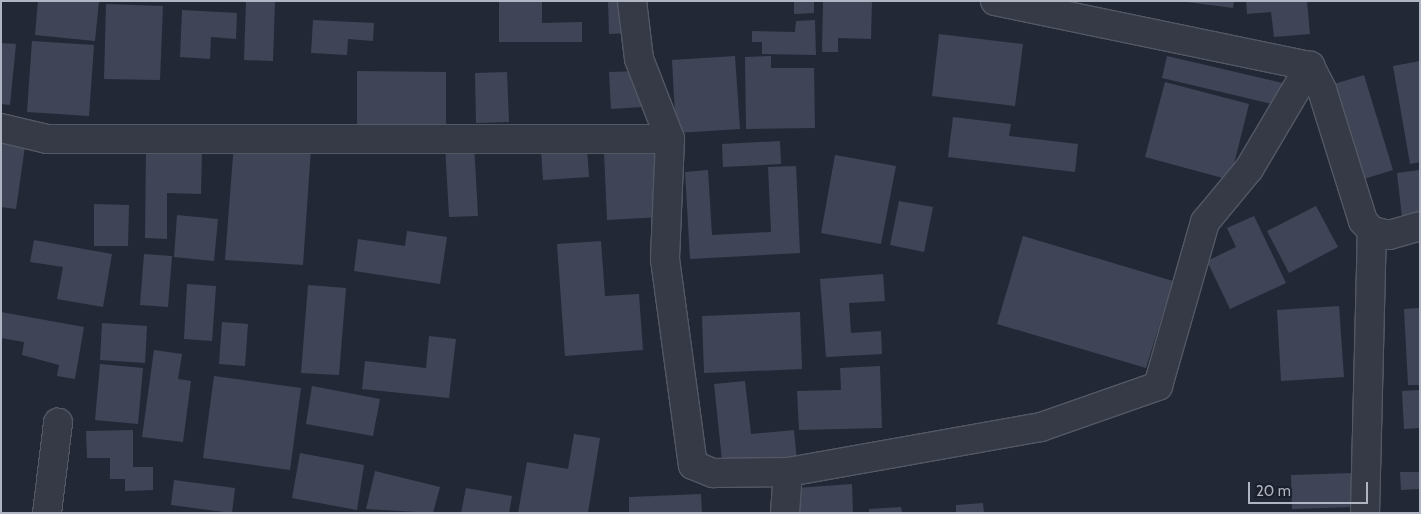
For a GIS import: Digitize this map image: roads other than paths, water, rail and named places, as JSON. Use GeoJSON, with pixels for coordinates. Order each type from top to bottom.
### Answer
{"type":"FeatureCollection","features":[{"type":"Feature","properties":{"kind":"street"},"geometry":{"type":"LineString","coordinates":[[632,1],[640,59],[670,139],[665,259],[693,465],[713,473],[788,472],[1040,427],[1158,386],[1205,222],[1249,169],[1310,66]]}},
{"type":"Feature","properties":{"kind":"street"},"geometry":{"type":"LineString","coordinates":[[995,1],[1310,66]]}},
{"type":"Feature","properties":{"kind":"street"},"geometry":{"type":"LineString","coordinates":[[1310,66],[1322,90],[1363,221],[1372,231],[1389,235],[1420,226]]}},
{"type":"Feature","properties":{"kind":"street"},"geometry":{"type":"LineString","coordinates":[[1,128],[47,139],[670,139]]}},
{"type":"Feature","properties":{"kind":"street"},"geometry":{"type":"LineString","coordinates":[[1364,513],[1372,231]]}},
{"type":"Feature","properties":{"kind":"street"},"geometry":{"type":"LineString","coordinates":[[46,513],[58,424]]}},
{"type":"Feature","properties":{"kind":"street"},"geometry":{"type":"LineString","coordinates":[[785,513],[788,472]]}}]}
